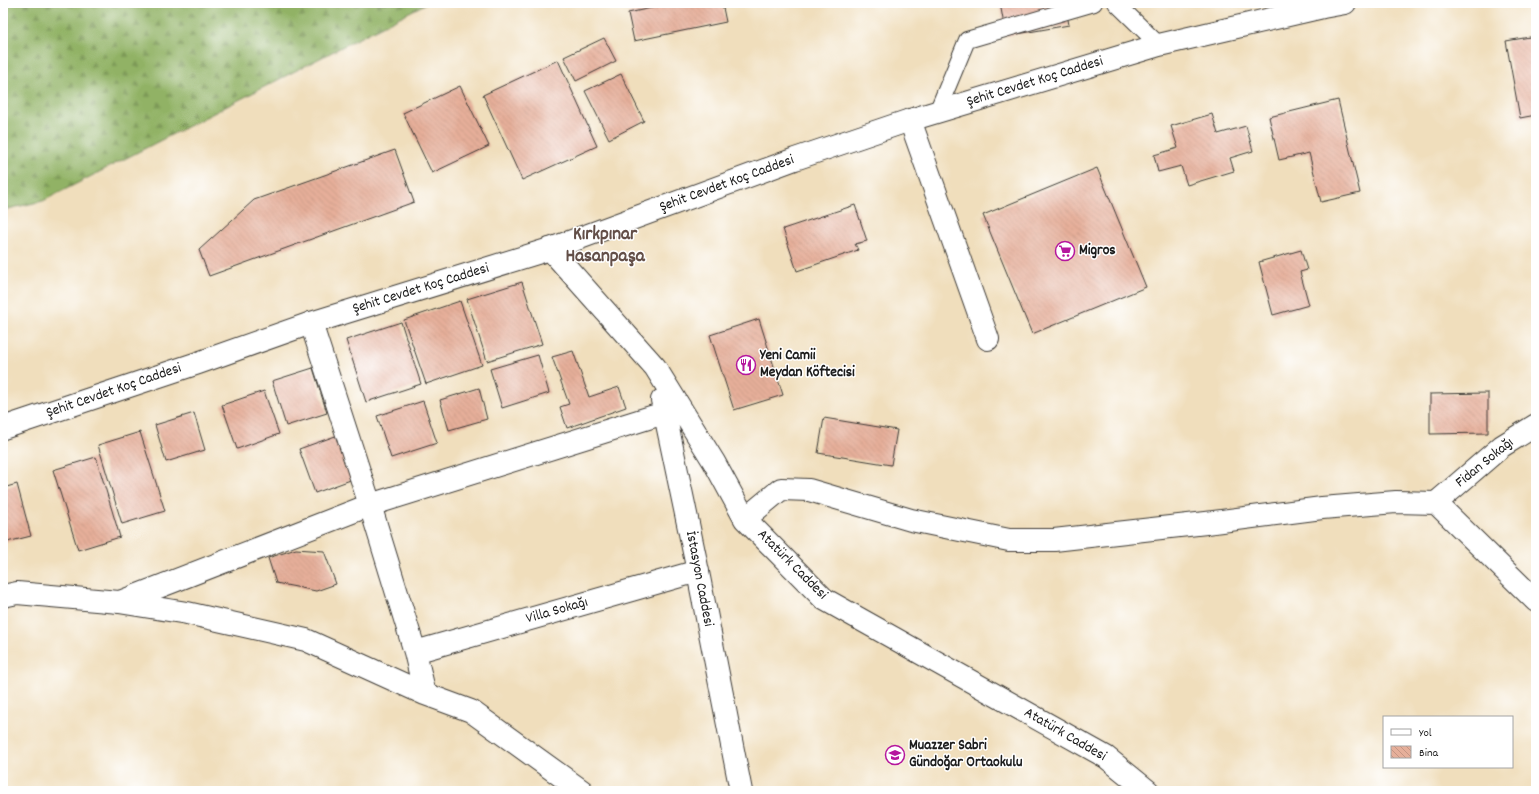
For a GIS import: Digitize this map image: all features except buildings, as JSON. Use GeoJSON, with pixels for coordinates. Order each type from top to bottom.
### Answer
{"type":"FeatureCollection","features":[{"type":"Feature","properties":{"kind":"street","name":"Şehit Cevdet Koç Caddesi"},"geometry":{"type":"LineString","coordinates":[[3,428],[198,363],[311,322],[550,249],[795,159],[910,120],[1159,45],[1345,3]]}},
{"type":"Feature","properties":{"kind":"street"},"geometry":{"type":"LineString","coordinates":[[910,120],[988,339]]}},
{"type":"Feature","properties":{"kind":"street","name":"Atatürk Caddesi"},"geometry":{"type":"LineString","coordinates":[[550,249],[654,367],[714,462],[745,518],[824,599],[1106,757],[1148,791]]}},
{"type":"Feature","properties":{"kind":"street"},"geometry":{"type":"LineString","coordinates":[[311,322],[370,505],[415,652],[425,694]]}},
{"type":"Feature","properties":{"kind":"street","name":"İstasyon Caddesi"},"geometry":{"type":"LineString","coordinates":[[654,367],[698,571],[742,791]]}},
{"type":"Feature","properties":{"kind":"street"},"geometry":{"type":"LineString","coordinates":[[119,602],[370,505],[664,413]]}},
{"type":"Feature","properties":{"kind":"street","name":"Fidan Sokağı"},"geometry":{"type":"LineString","coordinates":[[1436,503],[1502,446],[1536,425]]}},
{"type":"Feature","properties":{"kind":"street"},"geometry":{"type":"LineString","coordinates":[[745,518],[781,489],[808,490],[911,520],[1009,540],[1054,540],[1322,508],[1396,502],[1436,503],[1536,601]]}},
{"type":"Feature","properties":{"kind":"street","name":"Villa Sokağı"},"geometry":{"type":"LineString","coordinates":[[415,652],[698,571]]}},
{"type":"Feature","properties":{"kind":"street"},"geometry":{"type":"LineString","coordinates":[[3,596],[17,593],[119,602],[187,613],[306,640],[425,694],[471,711],[582,791]]}},
{"type":"Feature","properties":{"kind":"lane"},"geometry":{"type":"LineString","coordinates":[[937,112],[968,40],[1094,3]]}},
{"type":"Feature","properties":{"kind":"lane"},"geometry":{"type":"LineString","coordinates":[[1116,3],[1159,45]]}},
{"type":"Feature","properties":{"kind":"green space"},"geometry":{"type":"Polygon","coordinates":[[[3,3],[427,3],[43,201],[3,210],[3,3]]]}},
{"type":"Feature","properties":{"kind":"place","name":"Migros"},"geometry":{"type":"Point","coordinates":[1065,251]}},
{"type":"Feature","properties":{"kind":"place","name":"Yeni Camii Meydan Köftecisi"},"geometry":{"type":"Point","coordinates":[746,365]}},
{"type":"Feature","properties":{"kind":"place","name":"Muazzer Sabri Gündoğar Ortaokulu"},"geometry":{"type":"Point","coordinates":[895,755]}},
{"type":"Feature","properties":{"kind":"district","name":"Kırkpınar Hasanpaşa"},"geometry":{"type":"Point","coordinates":[605,246]}}]}
